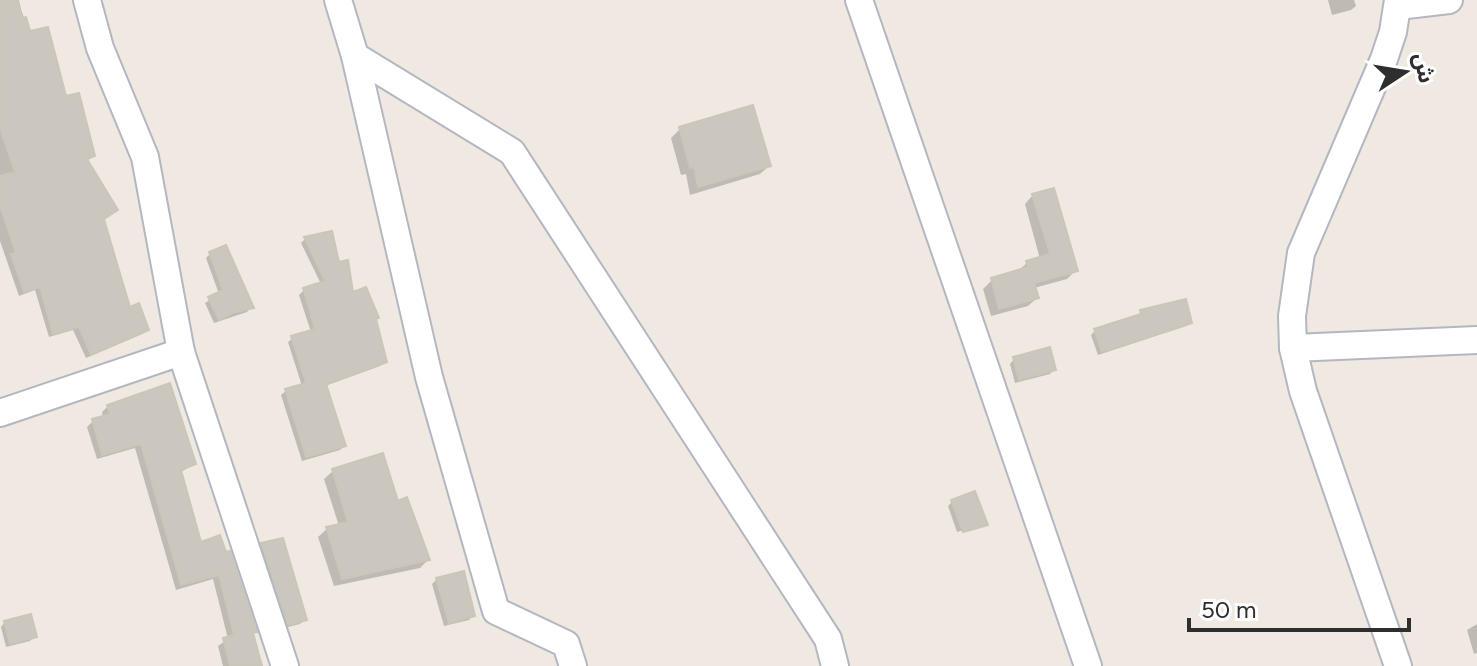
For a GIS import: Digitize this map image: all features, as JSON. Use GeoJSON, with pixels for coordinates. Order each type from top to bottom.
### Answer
{"type":"FeatureCollection","features":[{"type":"Feature","properties":{"kind":"street"},"geometry":{"type":"LineString","coordinates":[[87,0],[100,48],[145,157],[181,352],[285,666]]}},
{"type":"Feature","properties":{"kind":"street"},"geometry":{"type":"LineString","coordinates":[[338,0],[355,56],[429,377],[496,611],[566,644],[573,666]]}},
{"type":"Feature","properties":{"kind":"street"},"geometry":{"type":"LineString","coordinates":[[859,0],[1088,666]]}},
{"type":"Feature","properties":{"kind":"street"},"geometry":{"type":"LineString","coordinates":[[1398,666],[1303,391],[1293,348],[1292,316],[1301,253],[1384,59],[1398,3],[1449,0]]}},
{"type":"Feature","properties":{"kind":"street"},"geometry":{"type":"LineString","coordinates":[[355,56],[512,152],[828,639],[835,666]]}},
{"type":"Feature","properties":{"kind":"street"},"geometry":{"type":"LineString","coordinates":[[1293,348],[1477,340]]}},
{"type":"Feature","properties":{"kind":"street"},"geometry":{"type":"LineString","coordinates":[[0,413],[181,352]]}},
{"type":"Feature","properties":{"kind":"building"},"geometry":{"type":"Polygon","coordinates":[[[0,0],[18,0],[22,19],[26,17],[30,31],[48,27],[66,96],[79,93],[95,156],[87,159],[118,210],[104,219],[115,257],[130,307],[139,303],[149,330],[91,355],[79,327],[53,334],[40,287],[24,292],[11,254],[16,253],[0,206],[0,176],[15,172],[0,128],[0,0]]]}},
{"type":"Feature","properties":{"kind":"building"},"geometry":{"type":"Polygon","coordinates":[[[753,105],[771,166],[698,187],[679,127],[753,105]]]}},
{"type":"Feature","properties":{"kind":"building"},"geometry":{"type":"Polygon","coordinates":[[[1054,188],[1078,271],[1034,283],[1039,298],[999,309],[991,278],[1028,267],[1026,261],[1050,254],[1032,194],[1054,188]]]}},
{"type":"Feature","properties":{"kind":"building"},"geometry":{"type":"Polygon","coordinates":[[[332,231],[339,262],[348,260],[353,292],[366,287],[379,318],[376,319],[387,362],[326,384],[346,446],[306,457],[285,389],[306,383],[291,336],[315,329],[303,288],[325,281],[304,237],[332,231]]]}},
{"type":"Feature","properties":{"kind":"building"},"geometry":{"type":"Polygon","coordinates":[[[226,245],[254,308],[232,313],[219,320],[208,297],[223,290],[209,252],[226,245]]]}},
{"type":"Feature","properties":{"kind":"building"},"geometry":{"type":"Polygon","coordinates":[[[1186,299],[1192,323],[1102,352],[1094,329],[1141,314],[1140,310],[1186,299]]]}},
{"type":"Feature","properties":{"kind":"building"},"geometry":{"type":"Polygon","coordinates":[[[1050,347],[1056,370],[1019,380],[1013,357],[1050,347]]]}},
{"type":"Feature","properties":{"kind":"building"},"geometry":{"type":"Polygon","coordinates":[[[170,383],[196,464],[181,470],[201,542],[220,535],[226,552],[230,551],[257,632],[253,633],[262,666],[230,666],[223,638],[234,635],[219,575],[181,585],[141,444],[102,455],[92,419],[110,414],[107,405],[170,383]]]}},
{"type":"Feature","properties":{"kind":"building"},"geometry":{"type":"Polygon","coordinates":[[[383,453],[398,501],[407,497],[430,560],[342,579],[326,527],[348,522],[332,469],[383,453]]]}},
{"type":"Feature","properties":{"kind":"building"},"geometry":{"type":"Polygon","coordinates":[[[975,491],[988,525],[963,532],[951,500],[975,491]]]}},
{"type":"Feature","properties":{"kind":"building"},"geometry":{"type":"Polygon","coordinates":[[[283,538],[307,620],[288,625],[261,543],[283,538]]]}},
{"type":"Feature","properties":{"kind":"building"},"geometry":{"type":"Polygon","coordinates":[[[464,571],[475,616],[449,623],[436,578],[464,571]]]}},
{"type":"Feature","properties":{"kind":"building"},"geometry":{"type":"Polygon","coordinates":[[[31,614],[37,637],[10,644],[4,621],[31,614]]]}}]}
